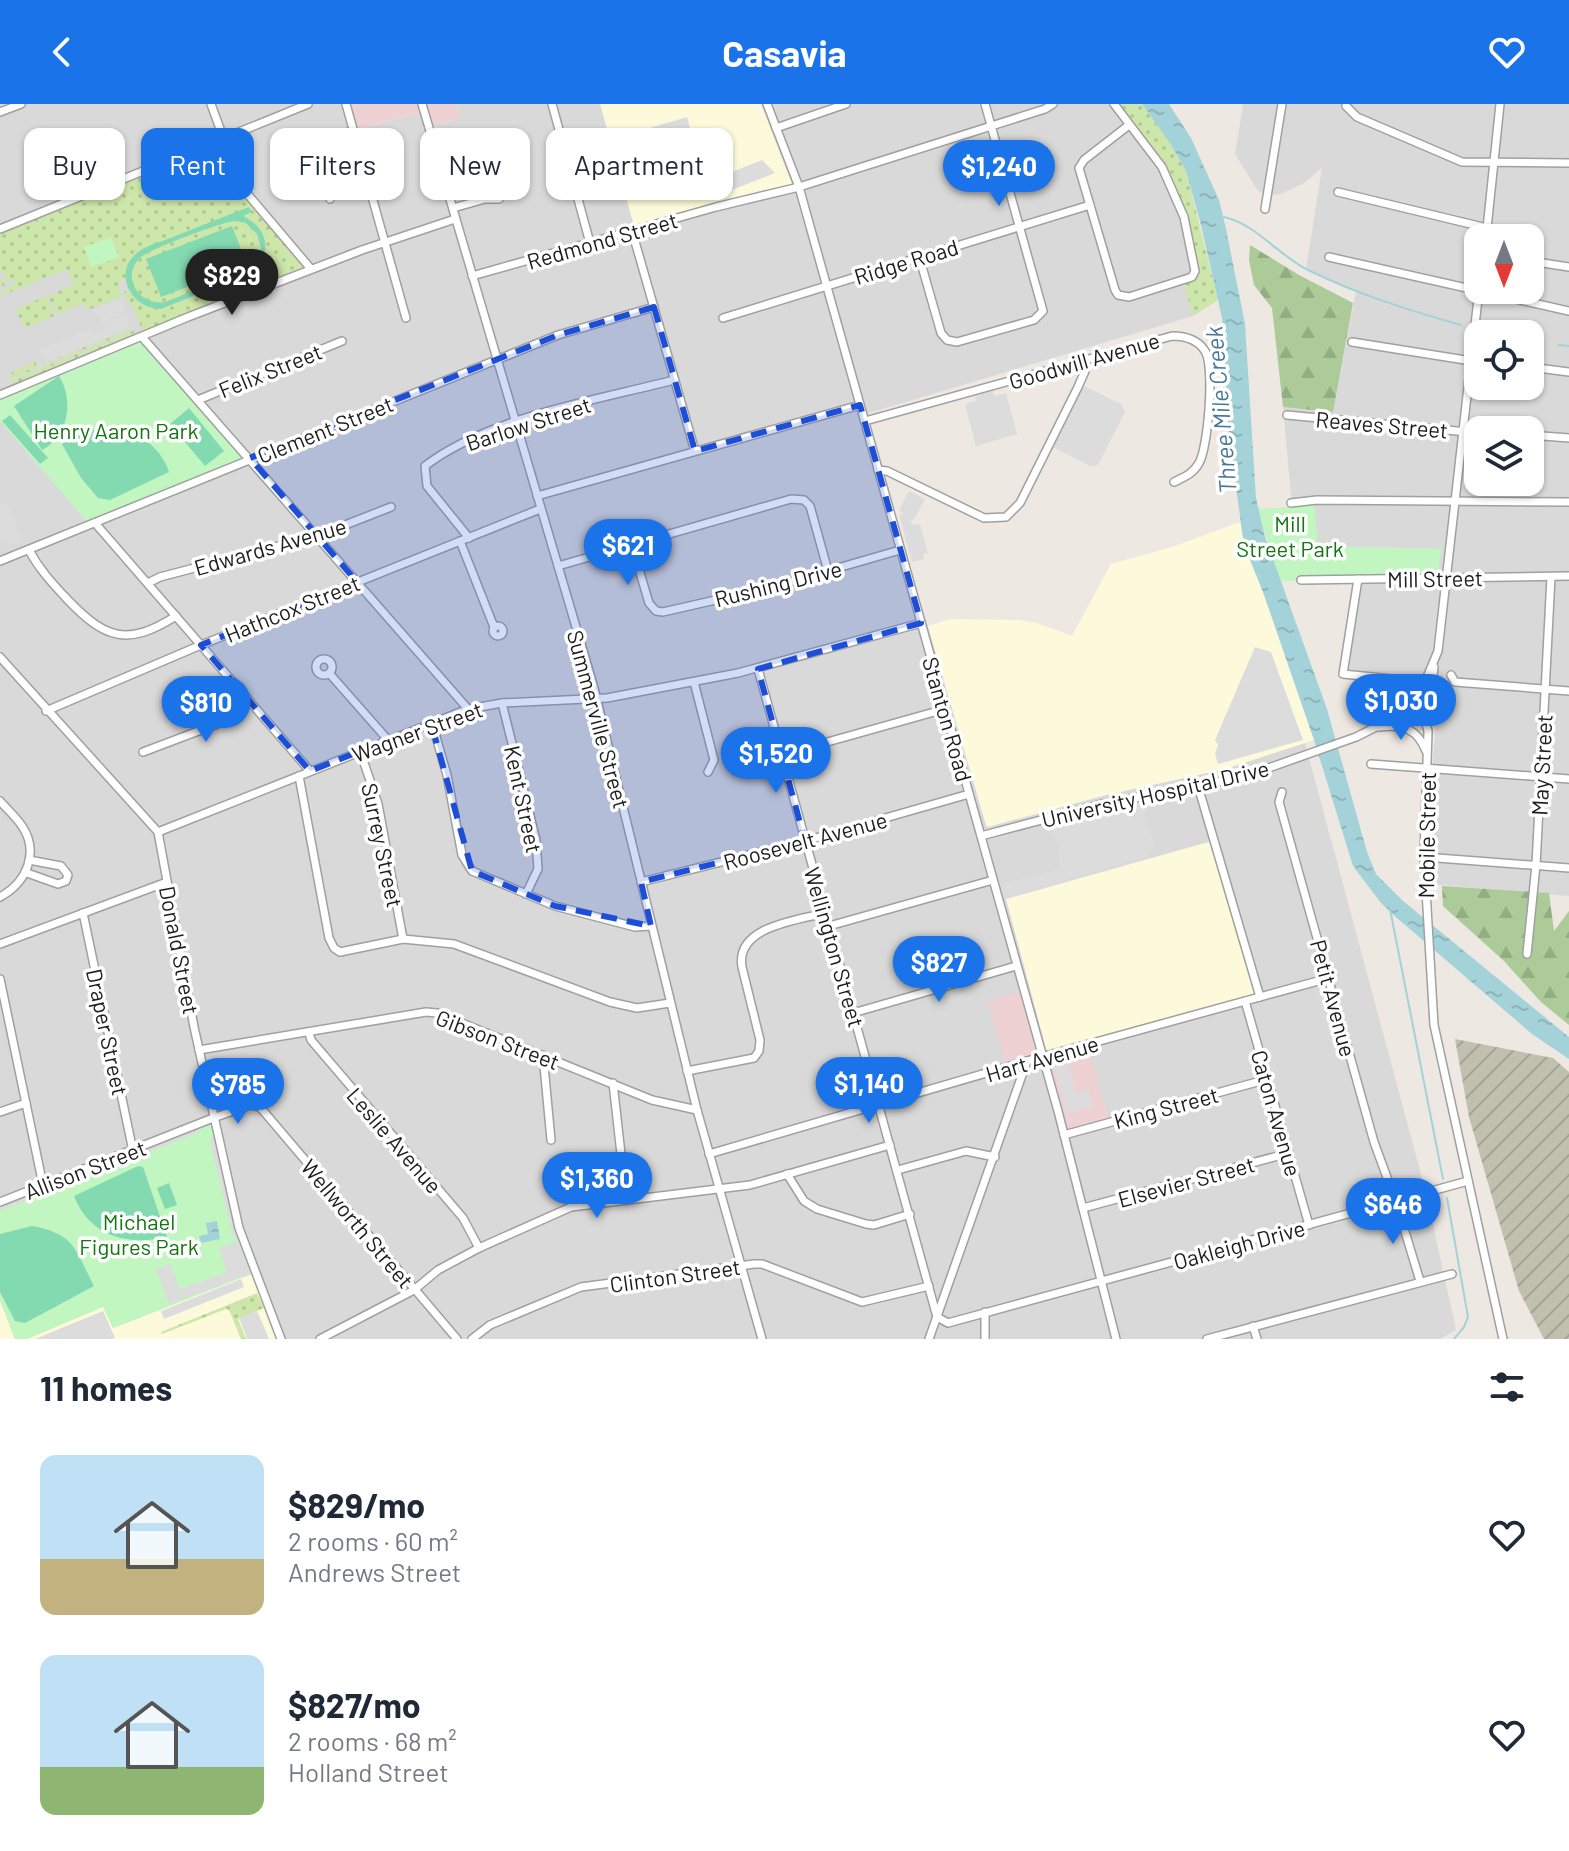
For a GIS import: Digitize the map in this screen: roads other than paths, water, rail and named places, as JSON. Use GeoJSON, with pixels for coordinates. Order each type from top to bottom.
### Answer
{"type":"FeatureCollection","features":[{"type":"Feature","properties":{"kind":"street"},"geometry":{"type":"LineString","coordinates":[[0,112],[21,104]]}},
{"type":"Feature","properties":{"kind":"street"},"geometry":{"type":"LineString","coordinates":[[211,104],[220,128]]}},
{"type":"Feature","properties":{"kind":"street"},"geometry":{"type":"LineString","coordinates":[[246,128],[308,104]]}},
{"type":"Feature","properties":{"kind":"street"},"geometry":{"type":"LineString","coordinates":[[346,104],[352,128]]}},
{"type":"Feature","properties":{"kind":"street","name":"Summerville Street"},"geometry":{"type":"LineString","coordinates":[[422,104],[429,128]]}},
{"type":"Feature","properties":{"kind":"street"},"geometry":{"type":"LineString","coordinates":[[552,104],[590,243]]}},
{"type":"Feature","properties":{"kind":"street","name":"Stanton Road"},"geometry":{"type":"LineString","coordinates":[[767,104],[799,187],[827,286],[1064,1135],[1116,1339]]}},
{"type":"Feature","properties":{"kind":"street"},"geometry":{"type":"LineString","coordinates":[[776,128],[846,104]]}},
{"type":"Feature","properties":{"kind":"street"},"geometry":{"type":"LineString","coordinates":[[919,256],[941,333],[947,340],[957,342],[1034,320],[1041,315],[1043,305],[985,104]]}},
{"type":"Feature","properties":{"kind":"street","name":"Redmond Street"},"geometry":{"type":"LineString","coordinates":[[472,276],[799,187],[1053,104]]}},
{"type":"Feature","properties":{"kind":"street"},"geometry":{"type":"LineString","coordinates":[[1114,104],[1162,167],[1184,217],[1195,271],[1192,277],[1129,297],[1118,295],[1079,168],[1084,160],[1129,125]]}},
{"type":"Feature","properties":{"kind":"street"},"geometry":{"type":"LineString","coordinates":[[1265,209],[1282,104]]}},
{"type":"Feature","properties":{"kind":"street"},"geometry":{"type":"LineString","coordinates":[[1487,224],[1500,104]]}},
{"type":"Feature","properties":{"kind":"street"},"geometry":{"type":"LineString","coordinates":[[1346,106],[1357,117],[1462,162],[1569,163]]}},
{"type":"Feature","properties":{"kind":"street"},"geometry":{"type":"LineString","coordinates":[[0,229],[141,171]]}},
{"type":"Feature","properties":{"kind":"street"},"geometry":{"type":"LineString","coordinates":[[1338,192],[1470,224]]}},
{"type":"Feature","properties":{"kind":"street"},"geometry":{"type":"LineString","coordinates":[[252,200],[311,269]]}},
{"type":"Feature","properties":{"kind":"street"},"geometry":{"type":"LineString","coordinates":[[372,200],[406,318]]}},
{"type":"Feature","properties":{"kind":"street","name":"Summerville Street"},"geometry":{"type":"LineString","coordinates":[[451,200],[597,698],[697,1110],[762,1339]]}},
{"type":"Feature","properties":{"kind":"street"},"geometry":{"type":"LineString","coordinates":[[453,208],[481,200]]}},
{"type":"Feature","properties":{"kind":"street","name":"Ridge Road"},"geometry":{"type":"LineString","coordinates":[[723,318],[1090,205]]}},
{"type":"Feature","properties":{"kind":"street"},"geometry":{"type":"LineString","coordinates":[[0,395],[311,269],[384,241],[455,219]]}},
{"type":"Feature","properties":{"kind":"street"},"geometry":{"type":"LineString","coordinates":[[632,231],[695,451]]}},
{"type":"Feature","properties":{"kind":"street"},"geometry":{"type":"LineString","coordinates":[[1329,257],[1464,288]]}},
{"type":"Feature","properties":{"kind":"street"},"geometry":{"type":"LineString","coordinates":[[1544,263],[1569,267]]}},
{"type":"Feature","properties":{"kind":"street"},"geometry":{"type":"LineString","coordinates":[[1538,304],[1569,311]]}},
{"type":"Feature","properties":{"kind":"street","name":"Clement Street"},"geometry":{"type":"LineString","coordinates":[[0,561],[497,360],[584,327],[654,307]]}},
{"type":"Feature","properties":{"kind":"street","name":"Goodwill Avenue"},"geometry":{"type":"LineString","coordinates":[[865,421],[1172,336],[1189,338],[1205,350],[1208,358],[1206,444],[1191,474],[1174,482]]}},
{"type":"Feature","properties":{"kind":"street"},"geometry":{"type":"LineString","coordinates":[[142,337],[468,709]]}},
{"type":"Feature","properties":{"kind":"street","name":"Felix Street"},"geometry":{"type":"LineString","coordinates":[[198,400],[342,341]]}},
{"type":"Feature","properties":{"kind":"street"},"geometry":{"type":"LineString","coordinates":[[1352,342],[1464,359]]}},
{"type":"Feature","properties":{"kind":"street"},"geometry":{"type":"LineString","coordinates":[[878,470],[887,471],[984,518],[1006,517],[1020,503],[1078,387],[1085,371],[1085,360]]}},
{"type":"Feature","properties":{"kind":"street"},"geometry":{"type":"LineString","coordinates":[[1544,369],[1569,372]]}},
{"type":"Feature","properties":{"kind":"street","name":"Barlow Street"},"geometry":{"type":"LineString","coordinates":[[469,538],[427,486],[425,466],[455,446],[515,422],[674,380]]}},
{"type":"Feature","properties":{"kind":"street"},"geometry":{"type":"LineString","coordinates":[[1427,725],[1411,701],[1434,663],[1467,400]]}},
{"type":"Feature","properties":{"kind":"street"},"geometry":{"type":"LineString","coordinates":[[537,496],[860,405]]}},
{"type":"Feature","properties":{"kind":"street","name":"Reaves Street"},"geometry":{"type":"LineString","coordinates":[[1287,415],[1462,432]]}},
{"type":"Feature","properties":{"kind":"street"},"geometry":{"type":"LineString","coordinates":[[1544,436],[1569,438]]}},
{"type":"Feature","properties":{"kind":"street"},"geometry":{"type":"LineString","coordinates":[[558,566],[791,499],[804,500],[810,506],[828,571]]}},
{"type":"Feature","properties":{"kind":"street"},"geometry":{"type":"LineString","coordinates":[[1291,503],[1317,500],[1569,502]]}},
{"type":"Feature","properties":{"kind":"street","name":"Edwards Avenue"},"geometry":{"type":"LineString","coordinates":[[148,583],[160,577],[317,536],[391,507]]}},
{"type":"Feature","properties":{"kind":"street","name":"Hathcox Street"},"geometry":{"type":"LineString","coordinates":[[46,711],[201,645],[540,509]]}},
{"type":"Feature","properties":{"kind":"street"},"geometry":{"type":"LineString","coordinates":[[95,523],[310,771]]}},
{"type":"Feature","properties":{"kind":"street"},"geometry":{"type":"LineString","coordinates":[[460,541],[494,627]]}},
{"type":"Feature","properties":{"kind":"street","name":"Rushing Drive"},"geometry":{"type":"LineString","coordinates":[[632,546],[649,603],[656,611],[663,612],[900,550]]}},
{"type":"Feature","properties":{"kind":"street"},"geometry":{"type":"LineString","coordinates":[[29,550],[42,573],[91,625],[113,634],[133,635],[153,631],[176,616]]}},
{"type":"Feature","properties":{"kind":"street","name":"Mill Street"},"geometry":{"type":"LineString","coordinates":[[1301,580],[1569,576]]}},
{"type":"Feature","properties":{"kind":"street","name":"May Street"},"geometry":{"type":"LineString","coordinates":[[1527,954],[1536,865],[1551,577]]}},
{"type":"Feature","properties":{"kind":"street"},"geometry":{"type":"LineString","coordinates":[[1358,579],[1343,674],[1402,680]]}},
{"type":"Feature","properties":{"kind":"street","name":"Wagner Street"},"geometry":{"type":"LineString","coordinates":[[158,832],[468,709],[502,703],[597,698],[694,682],[758,669],[921,623]]}},
{"type":"Feature","properties":{"kind":"street"},"geometry":{"type":"LineString","coordinates":[[0,657],[158,832]]}},
{"type":"Feature","properties":{"kind":"street","name":"Mobile Street"},"geometry":{"type":"LineString","coordinates":[[1434,663],[1427,725],[1424,857],[1429,964],[1437,1044],[1503,1339]]}},
{"type":"Feature","properties":{"kind":"street","name":"Wellington Street"},"geometry":{"type":"LineString","coordinates":[[758,669],[937,1317]]}},
{"type":"Feature","properties":{"kind":"street"},"geometry":{"type":"LineString","coordinates":[[329,673],[388,740]]}},
{"type":"Feature","properties":{"kind":"street"},"geometry":{"type":"LineString","coordinates":[[1451,675],[1455,682],[1569,691]]}},
{"type":"Feature","properties":{"kind":"street"},"geometry":{"type":"LineString","coordinates":[[694,682],[714,760],[708,772]]}},
{"type":"Feature","properties":{"kind":"street"},"geometry":{"type":"LineString","coordinates":[[143,752],[217,724],[248,700]]}},
{"type":"Feature","properties":{"kind":"street","name":"University Hospital Drive"},"geometry":{"type":"LineString","coordinates":[[981,836],[1098,805],[1243,777],[1356,737],[1377,727],[1411,701]]}},
{"type":"Feature","properties":{"kind":"street","name":"Kent Street"},"geometry":{"type":"LineString","coordinates":[[502,703],[536,840],[538,869],[526,894]]}},
{"type":"Feature","properties":{"kind":"street"},"geometry":{"type":"LineString","coordinates":[[781,755],[945,709]]}},
{"type":"Feature","properties":{"kind":"street"},"geometry":{"type":"LineString","coordinates":[[432,723],[447,775],[462,855],[472,871],[555,906],[635,927],[651,926]]}},
{"type":"Feature","properties":{"kind":"street"},"geometry":{"type":"LineString","coordinates":[[1377,727],[1394,725],[1410,729],[1428,755]]}},
{"type":"Feature","properties":{"kind":"street","name":"Surrey Street"},"geometry":{"type":"LineString","coordinates":[[360,751],[378,804],[403,939]]}},
{"type":"Feature","properties":{"kind":"street"},"geometry":{"type":"LineString","coordinates":[[1371,764],[1569,779]]}},
{"type":"Feature","properties":{"kind":"street"},"geometry":{"type":"LineString","coordinates":[[299,776],[329,938],[340,952],[403,939],[454,944],[610,1002],[637,1008],[670,1003]]}},
{"type":"Feature","properties":{"kind":"street"},"geometry":{"type":"LineString","coordinates":[[1198,786],[1260,997]]}},
{"type":"Feature","properties":{"kind":"street","name":"Petit Avenue"},"geometry":{"type":"LineString","coordinates":[[1282,792],[1279,802],[1374,1142],[1420,1281]]}},
{"type":"Feature","properties":{"kind":"street","name":"Roosevelt Avenue"},"geometry":{"type":"LineString","coordinates":[[641,882],[805,841],[969,794]]}},
{"type":"Feature","properties":{"kind":"street"},"geometry":{"type":"LineString","coordinates":[[0,801],[24,829],[30,851],[27,873],[13,890],[0,897]]}},
{"type":"Feature","properties":{"kind":"street","name":"Donald Street"},"geometry":{"type":"LineString","coordinates":[[158,832],[199,1050],[239,1228],[281,1339]]}},
{"type":"Feature","properties":{"kind":"street"},"geometry":{"type":"LineString","coordinates":[[1424,857],[1569,868]]}},
{"type":"Feature","properties":{"kind":"street"},"geometry":{"type":"LineString","coordinates":[[27,873],[58,884],[66,881],[68,875],[61,866],[29,860]]}},
{"type":"Feature","properties":{"kind":"street"},"geometry":{"type":"LineString","coordinates":[[829,926],[993,880]]}},
{"type":"Feature","properties":{"kind":"street"},"geometry":{"type":"LineString","coordinates":[[0,944],[167,882]]}},
{"type":"Feature","properties":{"kind":"street","name":"Draper Street"},"geometry":{"type":"LineString","coordinates":[[83,913],[133,1151]]}},
{"type":"Feature","properties":{"kind":"street"},"geometry":{"type":"LineString","coordinates":[[687,1071],[754,1058],[759,1051],[760,1040],[740,956],[744,945],[759,933],[826,913]]}},
{"type":"Feature","properties":{"kind":"street"},"geometry":{"type":"LineString","coordinates":[[853,1013],[1016,966]]}},
{"type":"Feature","properties":{"kind":"street","name":"Hart Avenue"},"geometry":{"type":"LineString","coordinates":[[709,1154],[1027,1061],[1329,978]]}},
{"type":"Feature","properties":{"kind":"street"},"geometry":{"type":"LineString","coordinates":[[0,979],[43,1185]]}},
{"type":"Feature","properties":{"kind":"street","name":"Caton Avenue"},"geometry":{"type":"LineString","coordinates":[[1245,1001],[1309,1225]]}},
{"type":"Feature","properties":{"kind":"street","name":"Gibson Street"},"geometry":{"type":"LineString","coordinates":[[199,1050],[426,1012],[437,1013],[652,1100],[697,1110]]}},
{"type":"Feature","properties":{"kind":"street"},"geometry":{"type":"LineString","coordinates":[[0,1030],[10,1027]]}},
{"type":"Feature","properties":{"kind":"street","name":"Leslie Avenue"},"geometry":{"type":"LineString","coordinates":[[309,1033],[311,1040],[361,1101],[463,1218],[479,1248]]}},
{"type":"Feature","properties":{"kind":"street"},"geometry":{"type":"LineString","coordinates":[[543,1055],[551,1140]]}},
{"type":"Feature","properties":{"kind":"street"},"geometry":{"type":"LineString","coordinates":[[929,1339],[1027,1061]]}},
{"type":"Feature","properties":{"kind":"street","name":"King Street"},"geometry":{"type":"LineString","coordinates":[[1064,1135],[1268,1079]]}},
{"type":"Feature","properties":{"kind":"street"},"geometry":{"type":"LineString","coordinates":[[613,1083],[621,1154]]}},
{"type":"Feature","properties":{"kind":"street"},"geometry":{"type":"LineString","coordinates":[[0,1112],[26,1103]]}},
{"type":"Feature","properties":{"kind":"street","name":"Allison Street"},"geometry":{"type":"LineString","coordinates":[[0,1202],[213,1118],[250,1105],[260,1107]]}},
{"type":"Feature","properties":{"kind":"street","name":"Wellworth Street"},"geometry":{"type":"LineString","coordinates":[[260,1107],[457,1339]]}},
{"type":"Feature","properties":{"kind":"street"},"geometry":{"type":"LineString","coordinates":[[320,1339],[414,1290],[438,1270],[479,1248],[571,1207],[750,1185],[890,1145]]}},
{"type":"Feature","properties":{"kind":"street"},"geometry":{"type":"LineString","coordinates":[[898,1170],[966,1151],[995,1157]]}},
{"type":"Feature","properties":{"kind":"street","name":"Elsevier Street"},"geometry":{"type":"LineString","coordinates":[[1083,1208],[1289,1153]]}},
{"type":"Feature","properties":{"kind":"street"},"geometry":{"type":"LineString","coordinates":[[787,1174],[804,1201],[817,1209],[874,1225],[910,1214]]}},
{"type":"Feature","properties":{"kind":"street","name":"Oakleigh Drive"},"geometry":{"type":"LineString","coordinates":[[937,1317],[948,1323],[1468,1181]]}},
{"type":"Feature","properties":{"kind":"street","name":"Clinton Street"},"geometry":{"type":"LineString","coordinates":[[472,1339],[490,1325],[581,1287],[762,1264],[862,1302],[929,1286]]}},
{"type":"Feature","properties":{"kind":"street"},"geometry":{"type":"LineString","coordinates":[[1207,1339],[1452,1274]]}},
{"type":"Feature","properties":{"kind":"street"},"geometry":{"type":"LineString","coordinates":[[985,1312],[985,1339]]}},
{"type":"Feature","properties":{"kind":"street"},"geometry":{"type":"LineString","coordinates":[[1253,1326],[1257,1339]]}},
{"type":"Feature","properties":{"kind":"water"},"geometry":{"type":"Polygon","coordinates":[[[1142,104],[1169,104],[1191,138],[1219,200],[1245,324],[1256,498],[1265,537],[1327,709],[1376,874],[1403,901],[1569,1037],[1569,1059],[1532,1034],[1397,918],[1381,903],[1353,866],[1314,740],[1244,545],[1229,437],[1222,318],[1201,225],[1186,171],[1142,104]]]}},
{"type":"Feature","properties":{"kind":"water"},"geometry":{"type":"Polygon","coordinates":[[[217,1221],[220,1239],[201,1243],[199,1236],[208,1234],[206,1223],[217,1221]]]}},
{"type":"Feature","properties":{"kind":"waterway"},"geometry":{"type":"LineString","coordinates":[[1224,217],[1247,226],[1297,264],[1326,279],[1383,301],[1461,325]]}},
{"type":"Feature","properties":{"kind":"waterway"},"geometry":{"type":"LineString","coordinates":[[1559,345],[1569,346]]}},
{"type":"Feature","properties":{"kind":"waterway"},"geometry":{"type":"LineString","coordinates":[[1390,909],[1443,1179]]}},
{"type":"Feature","properties":{"kind":"waterway"},"geometry":{"type":"LineString","coordinates":[[1447,1198],[1468,1317],[1454,1339]]}},
{"type":"Feature","properties":{"kind":"water label","name":"Three Mile Creek"},"geometry":{"type":"Point","coordinates":[1220,410]}},
{"type":"Feature","properties":{"kind":"park label","name":"Henry Aaron Park"},"geometry":{"type":"Point","coordinates":[116,430]}},
{"type":"Feature","properties":{"kind":"park label","name":"Mill Street Park"},"geometry":{"type":"Point","coordinates":[1290,536]}},
{"type":"Feature","properties":{"kind":"park label","name":"Michael Figures Park"},"geometry":{"type":"Point","coordinates":[139,1234]}}]}
